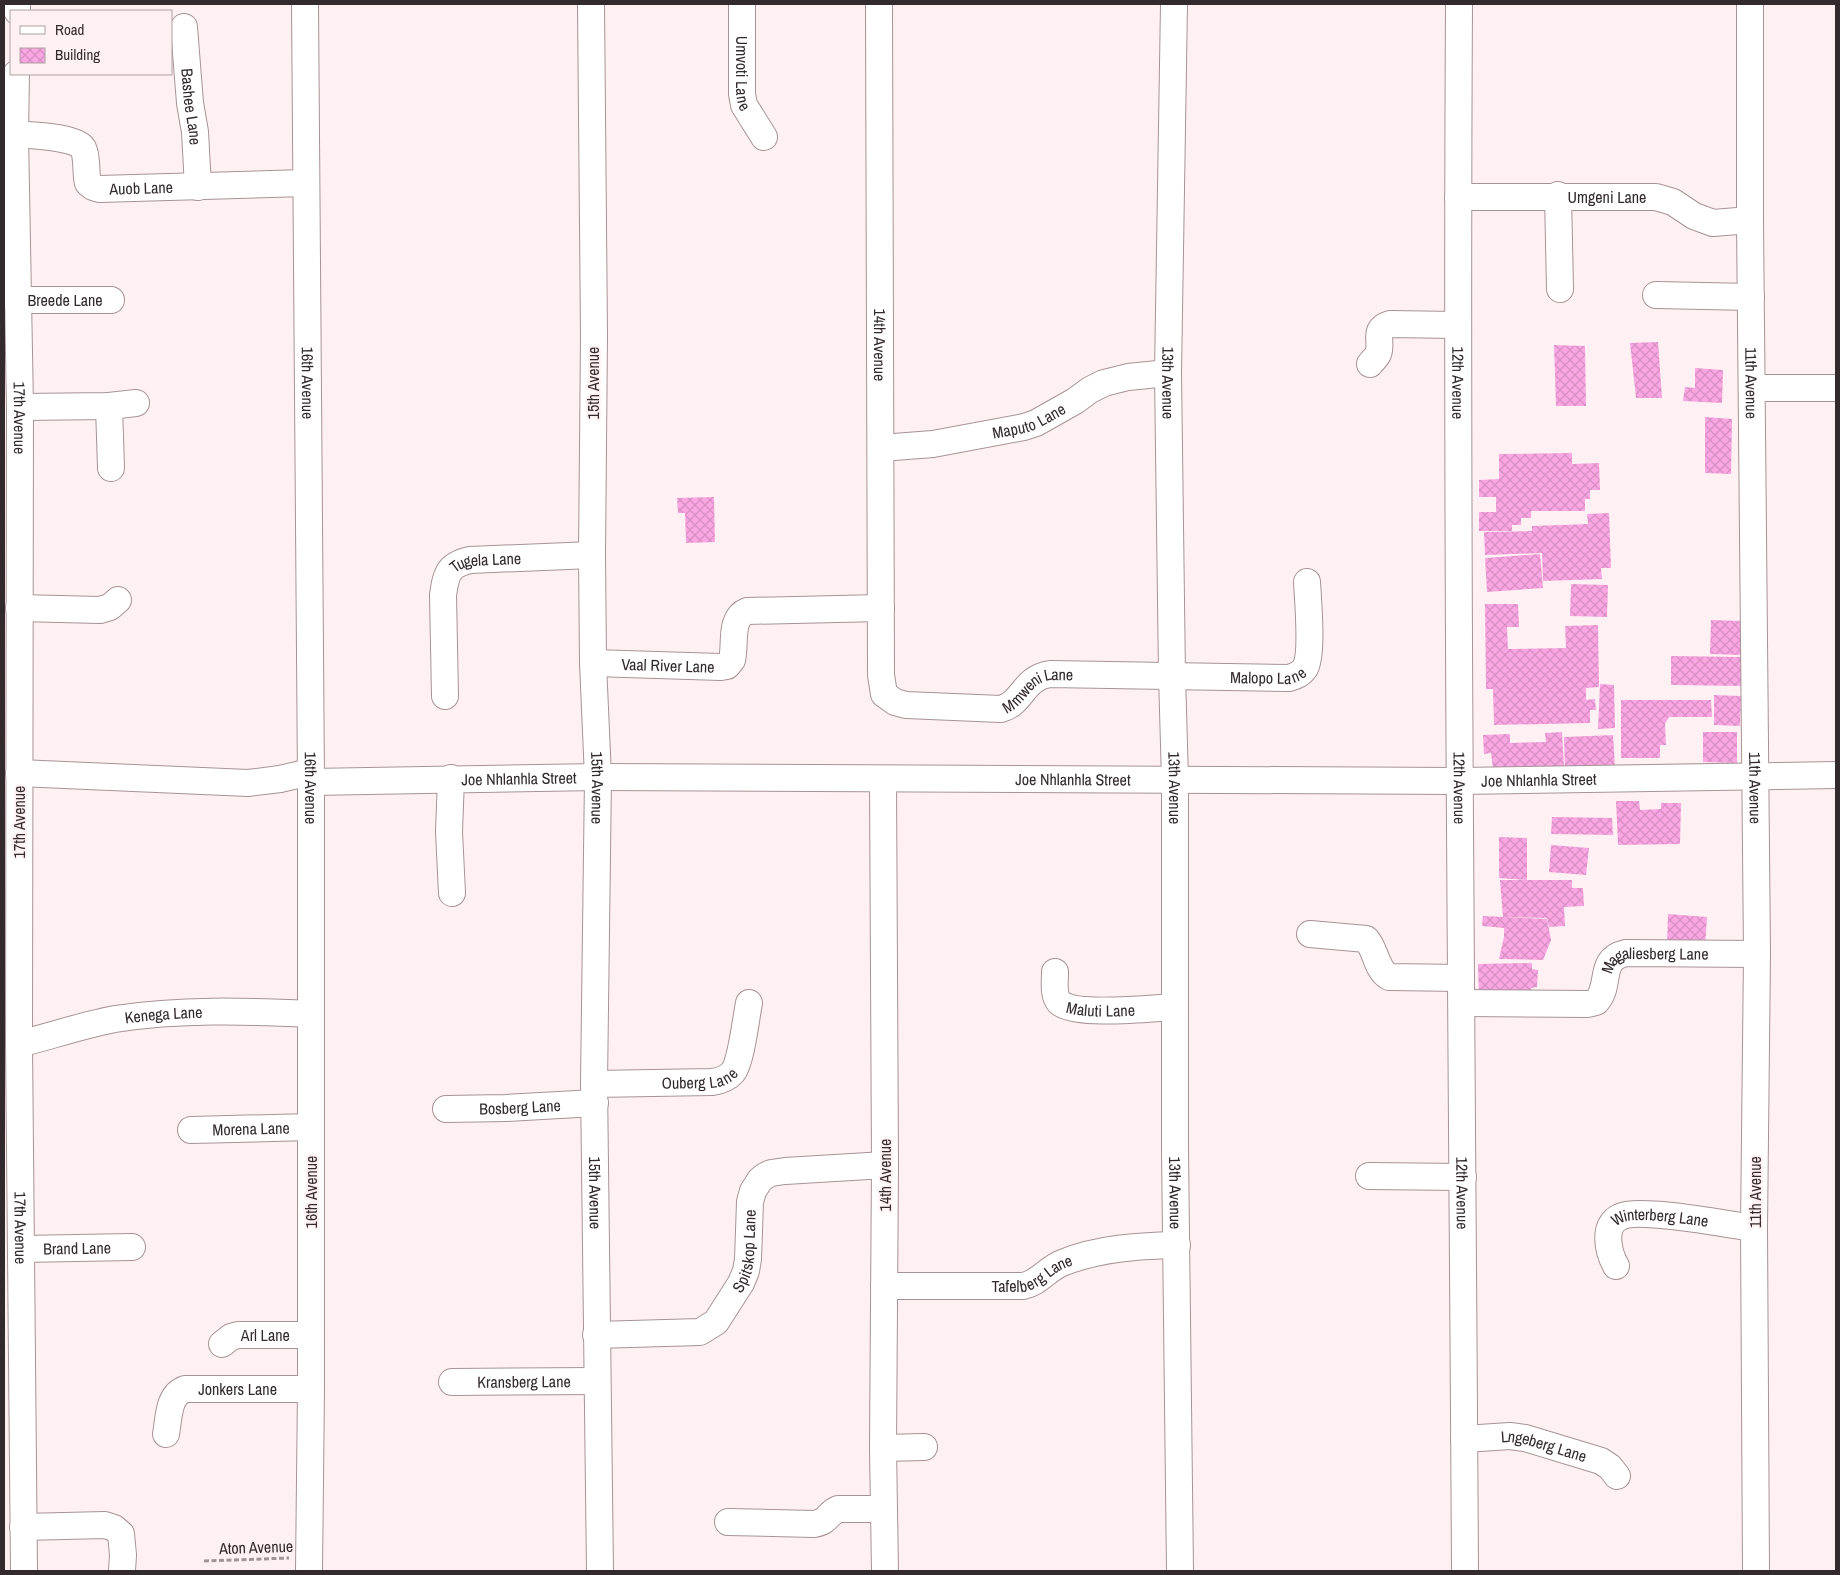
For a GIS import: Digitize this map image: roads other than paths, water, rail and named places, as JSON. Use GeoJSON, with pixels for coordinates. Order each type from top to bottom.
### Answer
{"type":"FeatureCollection","features":[{"type":"Feature","properties":{"kind":"street","name":"16th Avenue"},"geometry":{"type":"LineString","coordinates":[[304,4],[310,777],[311,1389],[309,1564]]}},
{"type":"Feature","properties":{"kind":"street","name":"15th Avenue"},"geometry":{"type":"LineString","coordinates":[[591,4],[594,326],[592,555],[593,663],[598,777],[594,1094],[600,1571]]}},
{"type":"Feature","properties":{"kind":"street","name":"Umvoti Lane"},"geometry":{"type":"LineString","coordinates":[[742,4],[742,94],[744,105],[764,137]]}},
{"type":"Feature","properties":{"kind":"street","name":"14th Avenue"},"geometry":{"type":"LineString","coordinates":[[879,4],[880,675],[882,688]]}},
{"type":"Feature","properties":{"kind":"street","name":"13th Avenue"},"geometry":{"type":"LineString","coordinates":[[1174,4],[1168,373],[1175,779],[1180,1571]]}},
{"type":"Feature","properties":{"kind":"street","name":"12th Avenue"},"geometry":{"type":"LineString","coordinates":[[1459,4],[1457,325],[1465,1571]]}},
{"type":"Feature","properties":{"kind":"street","name":"11th Avenue"},"geometry":{"type":"LineString","coordinates":[[1750,4],[1750,220],[1757,954],[1754,1228],[1756,1571]]}},
{"type":"Feature","properties":{"kind":"street","name":"Bashee Lane"},"geometry":{"type":"LineString","coordinates":[[184,27],[190,103],[197,150],[198,187]]}},
{"type":"Feature","properties":{"kind":"street","name":"17th Avenue"},"geometry":{"type":"LineString","coordinates":[[16,75],[10,134],[10,233],[18,300],[14,391],[19,608],[11,665],[19,773],[11,829],[19,1044],[24,1571]]}},
{"type":"Feature","properties":{"kind":"street","name":"Auob Lane"},"geometry":{"type":"LineString","coordinates":[[10,134],[71,140],[78,143],[84,149],[88,183],[93,188],[305,183]]}},
{"type":"Feature","properties":{"kind":"street"},"geometry":{"type":"LineString","coordinates":[[1558,195],[1560,289]]}},
{"type":"Feature","properties":{"kind":"street","name":"Umgeni Lane"},"geometry":{"type":"LineString","coordinates":[[1458,196],[1656,196],[1673,202],[1694,216],[1712,222],[1750,220]]}},
{"type":"Feature","properties":{"kind":"street"},"geometry":{"type":"LineString","coordinates":[[1656,295],[1751,297]]}},
{"type":"Feature","properties":{"kind":"street","name":"Breede Lane"},"geometry":{"type":"LineString","coordinates":[[18,300],[111,300]]}},
{"type":"Feature","properties":{"kind":"street"},"geometry":{"type":"LineString","coordinates":[[1370,364],[1378,354],[1380,332],[1384,326],[1390,324],[1457,325]]}},
{"type":"Feature","properties":{"kind":"street","name":"Maputo Lane"},"geometry":{"type":"LineString","coordinates":[[880,448],[933,444],[1036,424],[1104,383],[1128,377],[1168,373]]}},
{"type":"Feature","properties":{"kind":"street"},"geometry":{"type":"LineString","coordinates":[[1752,388],[1836,388]]}},
{"type":"Feature","properties":{"kind":"street"},"geometry":{"type":"LineString","coordinates":[[14,391],[110,406],[136,403]]}},
{"type":"Feature","properties":{"kind":"street"},"geometry":{"type":"LineString","coordinates":[[110,406],[111,468]]}},
{"type":"Feature","properties":{"kind":"street","name":"Tugela Lane"},"geometry":{"type":"LineString","coordinates":[[445,696],[443,595],[445,582],[451,568],[461,562],[470,560],[592,555]]}},
{"type":"Feature","properties":{"kind":"street","name":"Malopo Lane"},"geometry":{"type":"LineString","coordinates":[[1172,676],[1289,678],[1297,676],[1304,670],[1308,654],[1307,582]]}},
{"type":"Feature","properties":{"kind":"street"},"geometry":{"type":"LineString","coordinates":[[19,608],[100,610],[110,607],[118,600]]}},
{"type":"Feature","properties":{"kind":"street","name":"Vaal River Lane"},"geometry":{"type":"LineString","coordinates":[[593,663],[727,666],[732,660],[735,624],[740,615],[747,611],[881,608]]}},
{"type":"Feature","properties":{"kind":"street","name":"Mmweni Lane"},"geometry":{"type":"LineString","coordinates":[[882,688],[888,698],[900,704],[1001,709],[1014,702],[1028,685],[1040,675],[1172,676]]}},
{"type":"Feature","properties":{"kind":"street","name":"Joe Nhlanhla Street"},"geometry":{"type":"LineString","coordinates":[[19,773],[248,782],[310,777],[1459,781],[1836,775]]}},
{"type":"Feature","properties":{"kind":"street"},"geometry":{"type":"LineString","coordinates":[[452,778],[449,832],[452,893]]}},
{"type":"Feature","properties":{"kind":"street","name":"14th Avenue"},"geometry":{"type":"LineString","coordinates":[[883,779],[885,1165],[883,1448],[885,1571]]}},
{"type":"Feature","properties":{"kind":"street","name":"Magaliesberg Lane"},"geometry":{"type":"LineString","coordinates":[[1310,934],[1366,939],[1372,947],[1384,974],[1389,977],[1461,990],[1588,1004],[1599,999],[1609,964],[1617,955],[1638,953],[1757,954]]}},
{"type":"Feature","properties":{"kind":"street","name":"Maluti Lane"},"geometry":{"type":"LineString","coordinates":[[1055,972],[1057,998],[1063,1005],[1068,1007],[1090,1011],[1175,1007]]}},
{"type":"Feature","properties":{"kind":"street","name":"Ouberg Lane"},"geometry":{"type":"LineString","coordinates":[[594,1094],[723,1080],[732,1074],[737,1063],[749,1003]]}},
{"type":"Feature","properties":{"kind":"street","name":"Kenega Lane"},"geometry":{"type":"LineString","coordinates":[[19,1044],[104,1022],[162,1014],[233,1011],[310,1014]]}},
{"type":"Feature","properties":{"kind":"street","name":"Bosberg Lane"},"geometry":{"type":"LineString","coordinates":[[446,1109],[506,1108],[594,1094]]}},
{"type":"Feature","properties":{"kind":"street","name":"Morena Lane"},"geometry":{"type":"LineString","coordinates":[[191,1130],[311,1128]]}},
{"type":"Feature","properties":{"kind":"street","name":"Spitskop Lane"},"geometry":{"type":"LineString","coordinates":[[596,1335],[700,1332],[716,1322],[744,1277],[748,1259],[752,1195],[760,1180],[765,1176],[785,1171],[885,1165]]}},
{"type":"Feature","properties":{"kind":"street"},"geometry":{"type":"LineString","coordinates":[[1369,1176],[1463,1177]]}},
{"type":"Feature","properties":{"kind":"street","name":"Winterberg Lane"},"geometry":{"type":"LineString","coordinates":[[1616,1266],[1610,1253],[1610,1232],[1613,1222],[1621,1216],[1658,1215],[1754,1228]]}},
{"type":"Feature","properties":{"kind":"street","name":"Tafelberg Lane"},"geometry":{"type":"LineString","coordinates":[[884,1286],[1023,1286],[1033,1284],[1053,1267],[1064,1262],[1100,1252],[1123,1247],[1177,1246]]}},
{"type":"Feature","properties":{"kind":"street","name":"Brand Lane"},"geometry":{"type":"LineString","coordinates":[[21,1249],[132,1248]]}},
{"type":"Feature","properties":{"kind":"street","name":"Arl Lane"},"geometry":{"type":"LineString","coordinates":[[222,1344],[230,1337],[238,1335],[311,1335]]}},
{"type":"Feature","properties":{"kind":"street","name":"Kransberg Lane"},"geometry":{"type":"LineString","coordinates":[[452,1382],[597,1380]]}},
{"type":"Feature","properties":{"kind":"street","name":"Jonkers Lane"},"geometry":{"type":"LineString","coordinates":[[166,1434],[173,1399],[176,1394],[185,1389],[311,1389]]}},
{"type":"Feature","properties":{"kind":"street","name":"Lngeberg Lane"},"geometry":{"type":"LineString","coordinates":[[1464,1439],[1510,1436],[1529,1438],[1601,1461],[1610,1467],[1617,1476]]}},
{"type":"Feature","properties":{"kind":"street"},"geometry":{"type":"LineString","coordinates":[[883,1448],[924,1446]]}},
{"type":"Feature","properties":{"kind":"street"},"geometry":{"type":"LineString","coordinates":[[728,1522],[814,1524],[824,1522],[838,1509],[884,1509]]}},
{"type":"Feature","properties":{"kind":"street"},"geometry":{"type":"LineString","coordinates":[[23,1527],[105,1525],[114,1528],[121,1534],[122,1571]]}}]}
